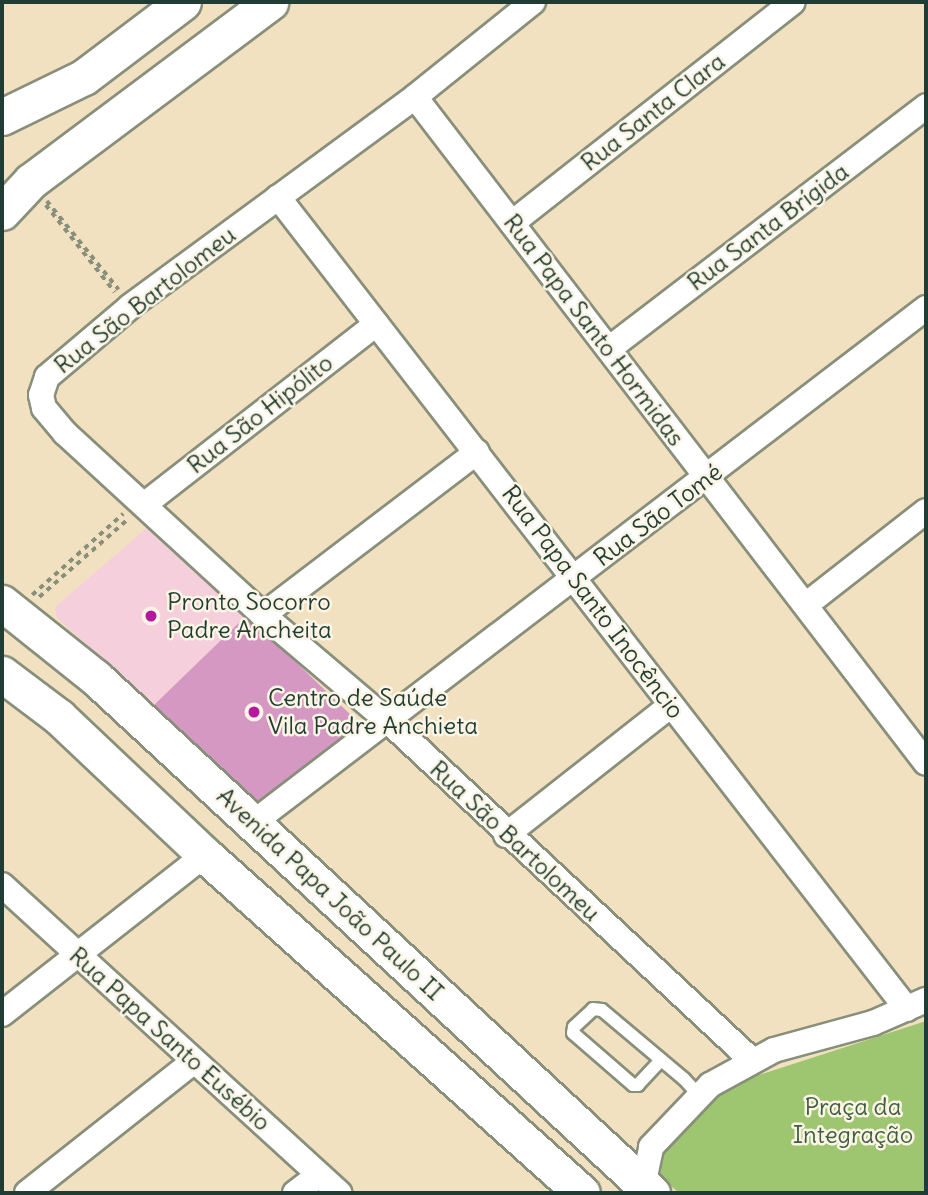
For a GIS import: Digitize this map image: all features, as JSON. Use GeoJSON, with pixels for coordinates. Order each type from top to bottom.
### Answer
{"type":"FeatureCollection","features":[{"type":"Feature","properties":{"kind":"street"},"geometry":{"type":"LineString","coordinates":[[2,117],[84,77],[183,2]]}},
{"type":"Feature","properties":{"kind":"street","name":"Rua São Bartolomeu"},"geometry":{"type":"LineString","coordinates":[[533,2],[415,97],[278,197],[124,301],[47,377],[41,395],[55,423],[139,505],[387,720],[506,835],[751,1060]]}},
{"type":"Feature","properties":{"kind":"street","name":"Rua Santa Clara"},"geometry":{"type":"LineString","coordinates":[[512,223],[793,2]]}},
{"type":"Feature","properties":{"kind":"street"},"geometry":{"type":"LineString","coordinates":[[18,195],[261,5]]}},
{"type":"Feature","properties":{"kind":"street","name":"Rua Papa Santo Hormidas"},"geometry":{"type":"LineString","coordinates":[[415,97],[610,348],[706,479],[807,604],[926,763]]}},
{"type":"Feature","properties":{"kind":"street","name":"Rua Santa Brígida"},"geometry":{"type":"LineString","coordinates":[[610,348],[926,106]]}},
{"type":"Feature","properties":{"kind":"street","name":"Rua Papa Santo Inocêncio"},"geometry":{"type":"LineString","coordinates":[[278,197],[671,705],[917,1004]]}},
{"type":"Feature","properties":{"kind":"street","name":"Rua São Tomé"},"geometry":{"type":"LineString","coordinates":[[254,822],[926,309]]}},
{"type":"Feature","properties":{"kind":"street","name":"Rua São Hipólito"},"geometry":{"type":"LineString","coordinates":[[139,505],[376,324]]}},
{"type":"Feature","properties":{"kind":"street"},"geometry":{"type":"LineString","coordinates":[[263,615],[477,452]]}},
{"type":"Feature","properties":{"kind":"street"},"geometry":{"type":"LineString","coordinates":[[807,604],[926,511]]}},
{"type":"Feature","properties":{"kind":"street","name":"Avenida Papa João Paulo II"},"geometry":{"type":"LineString","coordinates":[[16,605],[254,822],[648,1189]]}},
{"type":"Feature","properties":{"kind":"street"},"geometry":{"type":"LineString","coordinates":[[2,674],[59,717],[205,855],[582,1193]]}},
{"type":"Feature","properties":{"kind":"street"},"geometry":{"type":"LineString","coordinates":[[59,717],[96,678]]}},
{"type":"Feature","properties":{"kind":"street"},"geometry":{"type":"LineString","coordinates":[[506,835],[671,705]]}},
{"type":"Feature","properties":{"kind":"street"},"geometry":{"type":"LineString","coordinates":[[2,1014],[80,957],[205,855]]}},
{"type":"Feature","properties":{"kind":"street","name":"Rua Papa Santo Eusébio"},"geometry":{"type":"LineString","coordinates":[[2,885],[339,1193]]}},
{"type":"Feature","properties":{"kind":"street"},"geometry":{"type":"LineString","coordinates":[[648,1189],[651,1147],[699,1095],[751,1060],[917,1004]]}},
{"type":"Feature","properties":{"kind":"street"},"geometry":{"type":"LineString","coordinates":[[421,1051],[457,1012]]}},
{"type":"Feature","properties":{"kind":"street"},"geometry":{"type":"LineString","coordinates":[[452,1079],[487,1041]]}},
{"type":"Feature","properties":{"kind":"street"},"geometry":{"type":"LineString","coordinates":[[27,1193],[193,1062]]}},
{"type":"Feature","properties":{"kind":"street"},"geometry":{"type":"LineString","coordinates":[[608,1151],[651,1147]]}},
{"type":"Feature","properties":{"kind":"street"},"geometry":{"type":"LineString","coordinates":[[295,1193],[319,1175]]}},
{"type":"Feature","properties":{"kind":"lane"},"geometry":{"type":"LineString","coordinates":[[661,1060],[638,1085],[633,1084],[573,1033],[574,1027],[593,1009],[602,1010],[661,1060],[699,1095]]}},
{"type":"Feature","properties":{"kind":"path"},"geometry":{"type":"LineString","coordinates":[[18,195],[46,205],[124,301]]}},
{"type":"Feature","properties":{"kind":"path"},"geometry":{"type":"LineString","coordinates":[[18,195],[124,301]]}},
{"type":"Feature","properties":{"kind":"path"},"geometry":{"type":"LineString","coordinates":[[16,605],[139,505]]}},
{"type":"Feature","properties":{"kind":"path"},"geometry":{"type":"LineString","coordinates":[[16,605],[139,505]]}},
{"type":"Feature","properties":{"kind":"shaded area"},"geometry":{"type":"Polygon","coordinates":[[[149,526],[247,615],[154,705],[57,618],[55,607],[149,526]]]}},
{"type":"Feature","properties":{"kind":"green space","name":"Praça da Integração"},"geometry":{"type":"Polygon","coordinates":[[[926,1021],[926,1193],[679,1193],[661,1177],[661,1155],[717,1094],[734,1083],[926,1021]]]}},
{"type":"Feature","properties":{"kind":"building","name":"Centro de Saúde Vila Padre Anchieta"},"geometry":{"type":"Polygon","coordinates":[[[247,615],[354,718],[356,730],[265,802],[255,803],[154,705],[247,615]]]}},
{"type":"Feature","properties":{"kind":"place","name":"Pronto Socorro Padre Ancheita"},"geometry":{"type":"Point","coordinates":[151,616]}},
{"type":"Feature","properties":{"kind":"place","name":"Centro de Saúde Vila Padre Anchieta"},"geometry":{"type":"Point","coordinates":[254,712]}}]}
